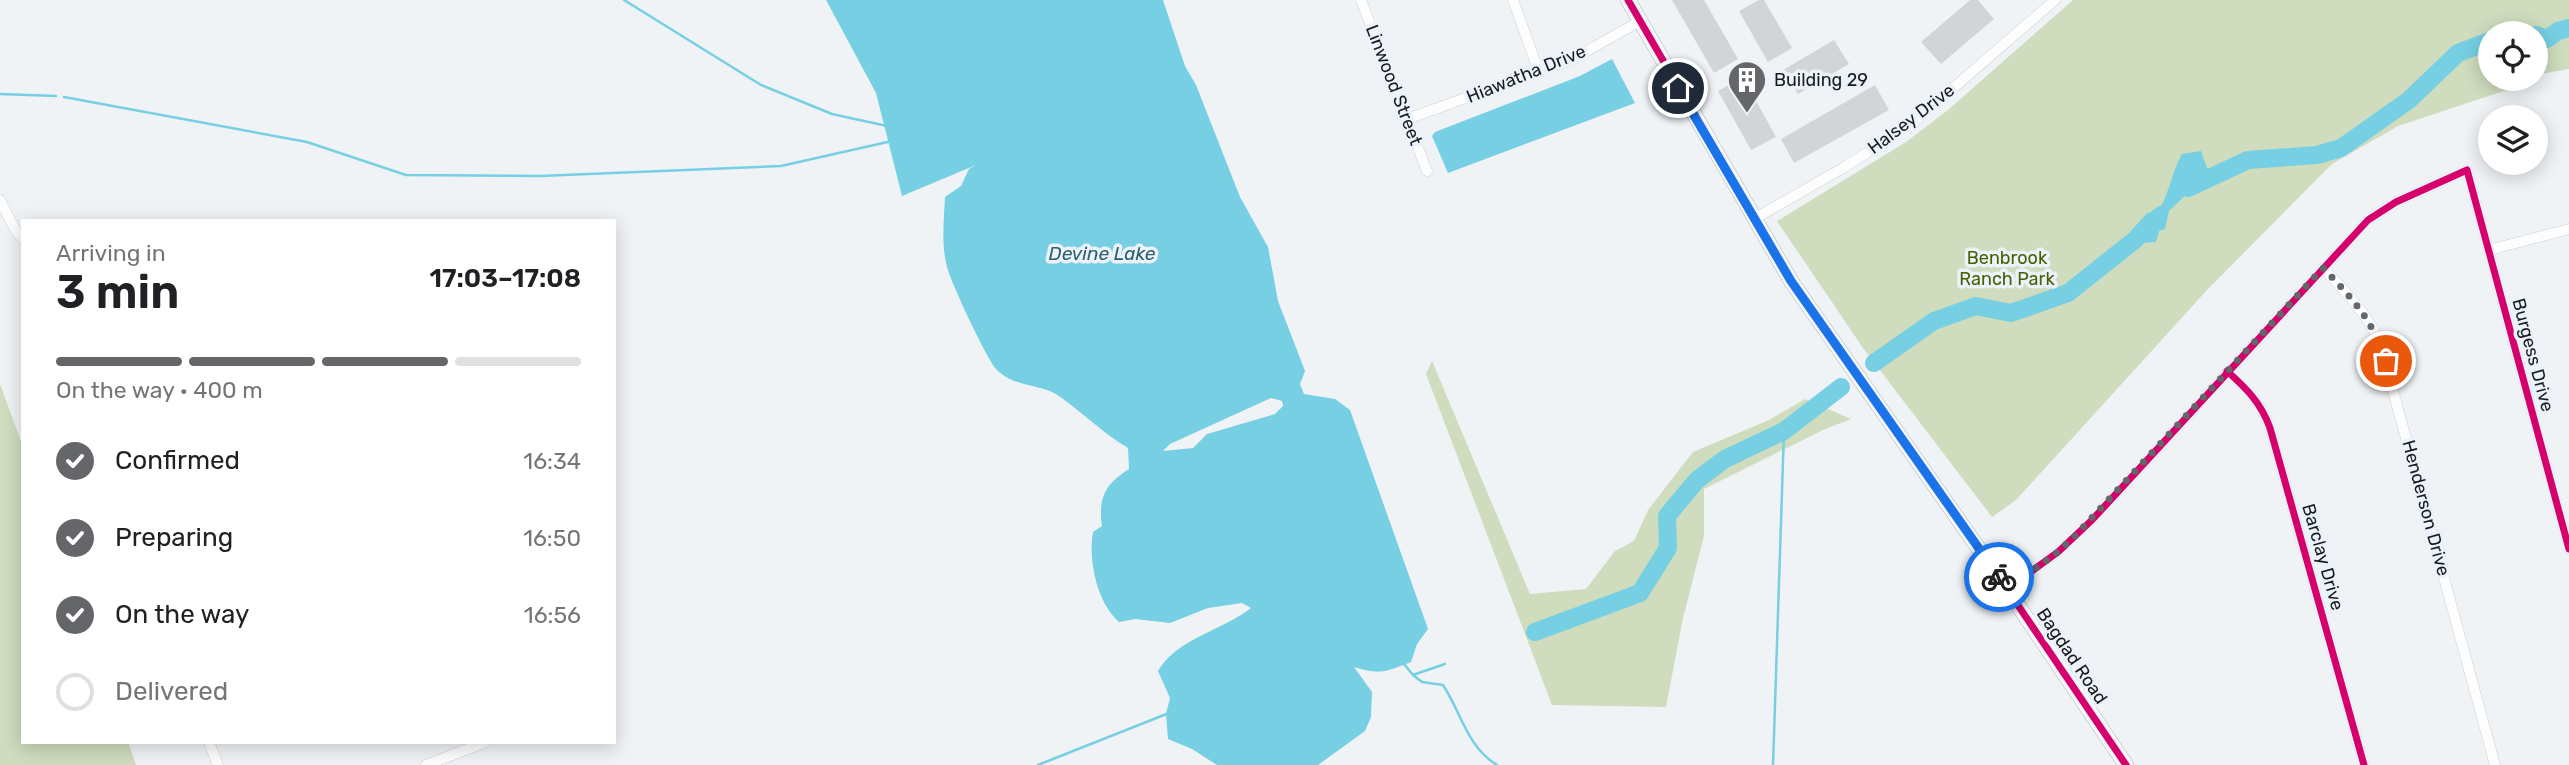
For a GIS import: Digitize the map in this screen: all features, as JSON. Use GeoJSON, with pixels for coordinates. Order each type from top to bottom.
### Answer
{"type":"FeatureCollection","features":[{"type":"Feature","properties":{"kind":"street","name":"Linwood Street"},"geometry":{"type":"LineString","coordinates":[[1361,0],[1427,171]]}},
{"type":"Feature","properties":{"kind":"street"},"geometry":{"type":"LineString","coordinates":[[1513,0],[1539,72]]}},
{"type":"Feature","properties":{"kind":"street","name":"Bagdad Road"},"geometry":{"type":"LineString","coordinates":[[1628,0],[1791,281],[2007,589],[2126,765]]}},
{"type":"Feature","properties":{"kind":"street","name":"Halsey Drive"},"geometry":{"type":"LineString","coordinates":[[1754,219],[1843,168],[1914,122],[2054,0]]}},
{"type":"Feature","properties":{"kind":"street","name":"Hiawatha Drive"},"geometry":{"type":"LineString","coordinates":[[1407,119],[1571,60],[1640,21]]}},
{"type":"Feature","properties":{"kind":"street","name":"Burgess Drive"},"geometry":{"type":"LineString","coordinates":[[2323,268],[2368,220],[2396,202],[2467,170],[2569,548]]}},
{"type":"Feature","properties":{"kind":"street"},"geometry":{"type":"LineString","coordinates":[[0,200],[21,236]]}},
{"type":"Feature","properties":{"kind":"street"},"geometry":{"type":"LineString","coordinates":[[2489,250],[2569,229]]}},
{"type":"Feature","properties":{"kind":"street"},"geometry":{"type":"LineString","coordinates":[[2007,589],[2058,552],[2092,520],[2323,268]]}},
{"type":"Feature","properties":{"kind":"street","name":"Henderson Drive"},"geometry":{"type":"LineString","coordinates":[[2323,268],[2356,301],[2370,320],[2380,343],[2495,765]]}},
{"type":"Feature","properties":{"kind":"street","name":"Barclay Drive"},"geometry":{"type":"LineString","coordinates":[[2227,371],[2253,395],[2270,428],[2364,765]]}},
{"type":"Feature","properties":{"kind":"street"},"geometry":{"type":"LineString","coordinates":[[210,744],[218,765]]}},
{"type":"Feature","properties":{"kind":"street"},"geometry":{"type":"LineString","coordinates":[[426,765],[483,744]]}},
{"type":"Feature","properties":{"kind":"green space","name":"Benbrook Ranch Park"},"geometry":{"type":"Polygon","coordinates":[[[2073,0],[2569,0],[2569,69],[2548,73],[2548,21],[2478,21],[2478,91],[2504,91],[2398,126],[2332,164],[2208,289],[2016,500],[1992,517],[1863,348],[1777,221],[1906,142],[1948,110],[2073,0]]]}},
{"type":"Feature","properties":{"kind":"green space"},"geometry":{"type":"Polygon","coordinates":[[[1432,361],[1530,594],[1586,589],[1615,551],[1634,541],[1648,510],[1693,452],[1769,420],[1805,399],[1851,419],[1823,430],[1704,489],[1704,536],[1683,618],[1666,707],[1552,705],[1426,374],[1432,361]]]}},
{"type":"Feature","properties":{"kind":"green space"},"geometry":{"type":"Polygon","coordinates":[[[0,384],[21,442],[21,744],[129,744],[136,765],[0,765],[0,384]]]}},
{"type":"Feature","properties":{"kind":"water","name":"Devine Lake"},"geometry":{"type":"Polygon","coordinates":[[[826,0],[1163,0],[1185,66],[1196,85],[1240,197],[1268,247],[1278,301],[1305,371],[1300,384],[1304,394],[1335,399],[1350,410],[1428,629],[1417,644],[1411,662],[1382,671],[1354,667],[1372,692],[1371,717],[1365,731],[1318,765],[1217,765],[1192,749],[1168,739],[1166,714],[1170,698],[1158,671],[1176,651],[1251,608],[1242,603],[1208,608],[1170,623],[1135,619],[1119,622],[1111,614],[1100,593],[1093,568],[1093,532],[1102,526],[1102,500],[1109,486],[1129,469],[1128,448],[1059,396],[1011,379],[996,369],[955,289],[944,250],[945,197],[961,186],[969,169],[976,165],[902,196],[876,93],[826,0]],[[1271,398],[1170,444],[1163,451],[1193,448],[1207,434],[1275,414],[1283,406],[1282,401],[1271,398]]]}},
{"type":"Feature","properties":{"kind":"water"},"geometry":{"type":"Polygon","coordinates":[[[1612,59],[1635,103],[1448,173],[1432,136],[1435,132],[1580,76],[1612,59]]]}},
{"type":"Feature","properties":{"kind":"water"},"geometry":{"type":"Polygon","coordinates":[[[2201,151],[2212,182],[2192,189],[2169,211],[2165,229],[2159,231],[2156,242],[2139,243],[2136,237],[2140,228],[2149,214],[2162,205],[2182,154],[2201,151]]]}},
{"type":"Feature","properties":{"kind":"building"},"geometry":{"type":"Polygon","coordinates":[[[1672,0],[1704,0],[1738,59],[1714,73],[1672,0]]]}},
{"type":"Feature","properties":{"kind":"building"},"geometry":{"type":"Polygon","coordinates":[[[1764,0],[1792,48],[1768,62],[1739,11],[1764,0]]]}},
{"type":"Feature","properties":{"kind":"building"},"geometry":{"type":"Polygon","coordinates":[[[1970,0],[1978,0],[1994,19],[1941,64],[1921,42],[1970,0]]]}},
{"type":"Feature","properties":{"kind":"building"},"geometry":{"type":"Polygon","coordinates":[[[1834,40],[1849,64],[1798,94],[1783,70],[1834,40]]]}},
{"type":"Feature","properties":{"kind":"building","name":"Building 29"},"geometry":{"type":"Polygon","coordinates":[[[1743,77],[1776,137],[1751,150],[1718,91],[1743,77]]]}},
{"type":"Feature","properties":{"kind":"building"},"geometry":{"type":"Polygon","coordinates":[[[1875,85],[1889,110],[1794,163],[1781,139],[1875,85]]]}},
{"type":"Feature","properties":{"kind":"waterway"},"geometry":{"type":"LineString","coordinates":[[624,0],[761,85],[832,114],[887,126]]}},
{"type":"Feature","properties":{"kind":"waterway"},"geometry":{"type":"LineString","coordinates":[[2548,38],[2558,31],[2569,28]]}},
{"type":"Feature","properties":{"kind":"waterway"},"geometry":{"type":"LineString","coordinates":[[2188,188],[2248,160],[2317,155],[2341,148],[2409,100],[2458,53],[2478,46]]}},
{"type":"Feature","properties":{"kind":"waterway"},"geometry":{"type":"LineString","coordinates":[[0,94],[56,96]]}},
{"type":"Feature","properties":{"kind":"waterway"},"geometry":{"type":"LineString","coordinates":[[64,97],[307,142],[406,175],[540,176],[781,166],[892,141]]}},
{"type":"Feature","properties":{"kind":"waterway"},"geometry":{"type":"LineString","coordinates":[[1874,363],[1934,321],[1976,306],[2011,313],[2068,293],[2136,239],[2152,221]]}},
{"type":"Feature","properties":{"kind":"waterway"},"geometry":{"type":"LineString","coordinates":[[1535,632],[1640,593],[1668,548],[1667,516],[1697,480],[1725,459],[1784,431],[1841,387]]}},
{"type":"Feature","properties":{"kind":"waterway"},"geometry":{"type":"LineString","coordinates":[[1773,765],[1784,431]]}},
{"type":"Feature","properties":{"kind":"waterway"},"geometry":{"type":"LineString","coordinates":[[1404,664],[1413,675],[1445,664]]}},
{"type":"Feature","properties":{"kind":"waterway"},"geometry":{"type":"LineString","coordinates":[[1413,675],[1422,682],[1443,685],[1471,739],[1478,749],[1497,765]]}},
{"type":"Feature","properties":{"kind":"waterway"},"geometry":{"type":"LineString","coordinates":[[1038,765],[1169,713]]}},
{"type":"Feature","properties":{"kind":"cycle path"},"geometry":{"type":"LineString","coordinates":[[1628,0],[1791,281],[2007,589],[2126,765]]}},
{"type":"Feature","properties":{"kind":"cycle path"},"geometry":{"type":"LineString","coordinates":[[2007,589],[2058,552],[2092,520],[2368,220],[2396,202],[2467,170],[2569,549]]}},
{"type":"Feature","properties":{"kind":"cycle path"},"geometry":{"type":"LineString","coordinates":[[2227,371],[2253,397],[2270,428],[2364,765]]}},
{"type":"Feature","properties":{"kind":"way so far"},"geometry":{"type":"LineString","coordinates":[[1999,577],[2007,589],[2058,552],[2092,520],[2323,268],[2356,301],[2370,320],[2386,361]]}},
{"type":"Feature","properties":{"kind":"place","name":"Building 29"},"geometry":{"type":"Point","coordinates":[1747,114]}},
{"type":"Feature","properties":{"kind":"route"},"geometry":{"type":"LineString","coordinates":[[1678,88],[1791,281],[1999,577]]}}]}
